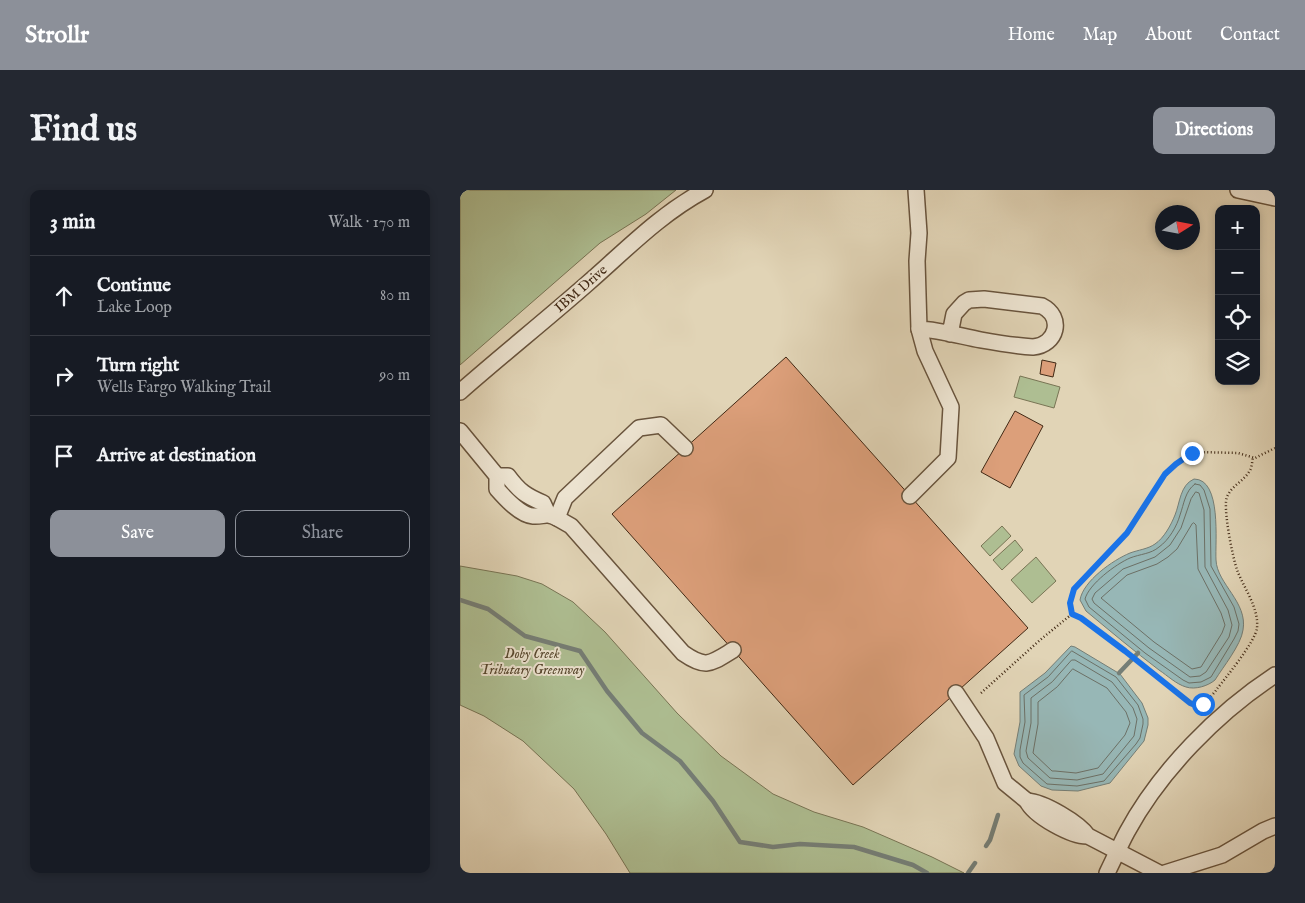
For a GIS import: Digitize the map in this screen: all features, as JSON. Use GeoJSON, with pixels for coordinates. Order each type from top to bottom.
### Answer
{"type":"FeatureCollection","features":[{"type":"Feature","properties":{"kind":"street","name":"IBM Drive"},"geometry":{"type":"LineString","coordinates":[[460,392],[588,283],[641,234],[667,213],[705,190]]}},
{"type":"Feature","properties":{"kind":"street"},"geometry":{"type":"LineString","coordinates":[[910,496],[948,458],[951,407],[925,351],[919,329],[917,261],[919,226],[916,190]]}},
{"type":"Feature","properties":{"kind":"street"},"geometry":{"type":"LineString","coordinates":[[1238,190],[1275,198]]}},
{"type":"Feature","properties":{"kind":"street"},"geometry":{"type":"LineString","coordinates":[[919,329],[937,330],[950,334],[996,342],[1038,346],[1050,341],[1055,330],[1055,324],[1050,312],[1042,306],[975,299],[964,303],[954,314],[950,334]]}},
{"type":"Feature","properties":{"kind":"street"},"geometry":{"type":"LineString","coordinates":[[552,516],[565,498],[639,428],[661,425],[685,448]]}},
{"type":"Feature","properties":{"kind":"street"},"geometry":{"type":"LineString","coordinates":[[460,431],[497,476],[508,476],[517,489],[543,502],[552,516],[571,526],[683,653],[696,662],[712,662],[733,650]]}},
{"type":"Feature","properties":{"kind":"street"},"geometry":{"type":"LineString","coordinates":[[1107,873],[1128,831],[1149,798],[1197,740],[1243,698],[1275,675]]}},
{"type":"Feature","properties":{"kind":"street"},"geometry":{"type":"LineString","coordinates":[[956,693],[986,738],[1005,783],[1027,801],[1039,803],[1080,826],[1088,836],[1159,873]]}},
{"type":"Feature","properties":{"kind":"street"},"geometry":{"type":"LineString","coordinates":[[1165,873],[1222,854],[1275,826]]}},
{"type":"Feature","properties":{"kind":"path"},"geometry":{"type":"LineString","coordinates":[[1072,614],[1070,603],[1074,589],[1127,533],[1159,483],[1176,464],[1192,453],[1197,452],[1238,453],[1260,457],[1275,448]]}},
{"type":"Feature","properties":{"kind":"path"},"geometry":{"type":"LineString","coordinates":[[1072,614],[1081,618],[1125,651],[1190,703],[1203,704],[1215,692],[1254,638],[1257,628],[1255,615],[1235,562],[1226,503],[1229,493],[1249,472],[1253,457]]}},
{"type":"Feature","properties":{"kind":"path"},"geometry":{"type":"LineString","coordinates":[[981,693],[1072,614]]}},
{"type":"Feature","properties":{"kind":"green space"},"geometry":{"type":"Polygon","coordinates":[[[460,190],[676,190],[646,214],[600,243],[460,365],[460,190]]]}},
{"type":"Feature","properties":{"kind":"green space"},"geometry":{"type":"Polygon","coordinates":[[[1020,376],[1060,387],[1054,408],[1014,397],[1020,376]]]}},
{"type":"Feature","properties":{"kind":"green space"},"geometry":{"type":"Polygon","coordinates":[[[1002,526],[1011,536],[990,556],[981,546],[1002,526]]]}},
{"type":"Feature","properties":{"kind":"green space"},"geometry":{"type":"Polygon","coordinates":[[[1015,540],[1023,550],[1002,570],[993,560],[1015,540]]]}},
{"type":"Feature","properties":{"kind":"green space"},"geometry":{"type":"Polygon","coordinates":[[[1036,557],[1056,581],[1032,603],[1011,580],[1036,557]]]}},
{"type":"Feature","properties":{"kind":"green space","name":"Doby Creek Tributary Greenway"},"geometry":{"type":"Polygon","coordinates":[[[460,566],[517,576],[542,584],[573,602],[605,632],[677,713],[721,756],[773,794],[814,812],[863,827],[964,873],[630,873],[606,834],[574,789],[523,741],[484,716],[460,705],[460,566]]]}},
{"type":"Feature","properties":{"kind":"water"},"geometry":{"type":"Polygon","coordinates":[[[1194,479],[1203,482],[1209,489],[1213,500],[1218,569],[1237,602],[1243,620],[1242,636],[1215,680],[1197,688],[1186,687],[1172,680],[1086,611],[1080,600],[1087,586],[1100,572],[1130,553],[1152,546],[1161,538],[1173,519],[1183,490],[1194,479]]]}},
{"type":"Feature","properties":{"kind":"water"},"geometry":{"type":"Polygon","coordinates":[[[1071,646],[1120,674],[1142,703],[1148,718],[1148,725],[1144,741],[1110,783],[1078,791],[1052,790],[1041,786],[1019,766],[1014,754],[1020,722],[1020,692],[1045,673],[1071,646]]]}},
{"type":"Feature","properties":{"kind":"building"},"geometry":{"type":"Polygon","coordinates":[[[786,357],[1028,628],[853,785],[612,514],[786,357]]]}},
{"type":"Feature","properties":{"kind":"building"},"geometry":{"type":"Polygon","coordinates":[[[1042,360],[1056,363],[1053,377],[1040,374],[1042,360]]]}},
{"type":"Feature","properties":{"kind":"building"},"geometry":{"type":"Polygon","coordinates":[[[1015,411],[1043,426],[1010,488],[981,472],[1015,411]]]}},
{"type":"Feature","properties":{"kind":"waterway"},"geometry":{"type":"LineString","coordinates":[[460,600],[488,609],[525,636],[580,651],[607,691],[642,733],[680,761],[713,801],[740,842],[773,847],[800,844],[854,847],[913,865],[927,873]]}},
{"type":"Feature","properties":{"kind":"waterway"},"geometry":{"type":"LineString","coordinates":[[1119,673],[1138,653]]}},
{"type":"Feature","properties":{"kind":"waterway"},"geometry":{"type":"LineString","coordinates":[[986,846],[990,840],[998,815]]}},
{"type":"Feature","properties":{"kind":"waterway"},"geometry":{"type":"LineString","coordinates":[[968,873],[975,863]]}},
{"type":"Feature","properties":{"kind":"route"},"geometry":{"type":"LineString","coordinates":[[1192,453],[1165,474],[1127,533],[1074,589],[1070,603],[1072,614],[1081,618],[1125,651],[1190,703],[1193,705],[1203,704]]}}]}
